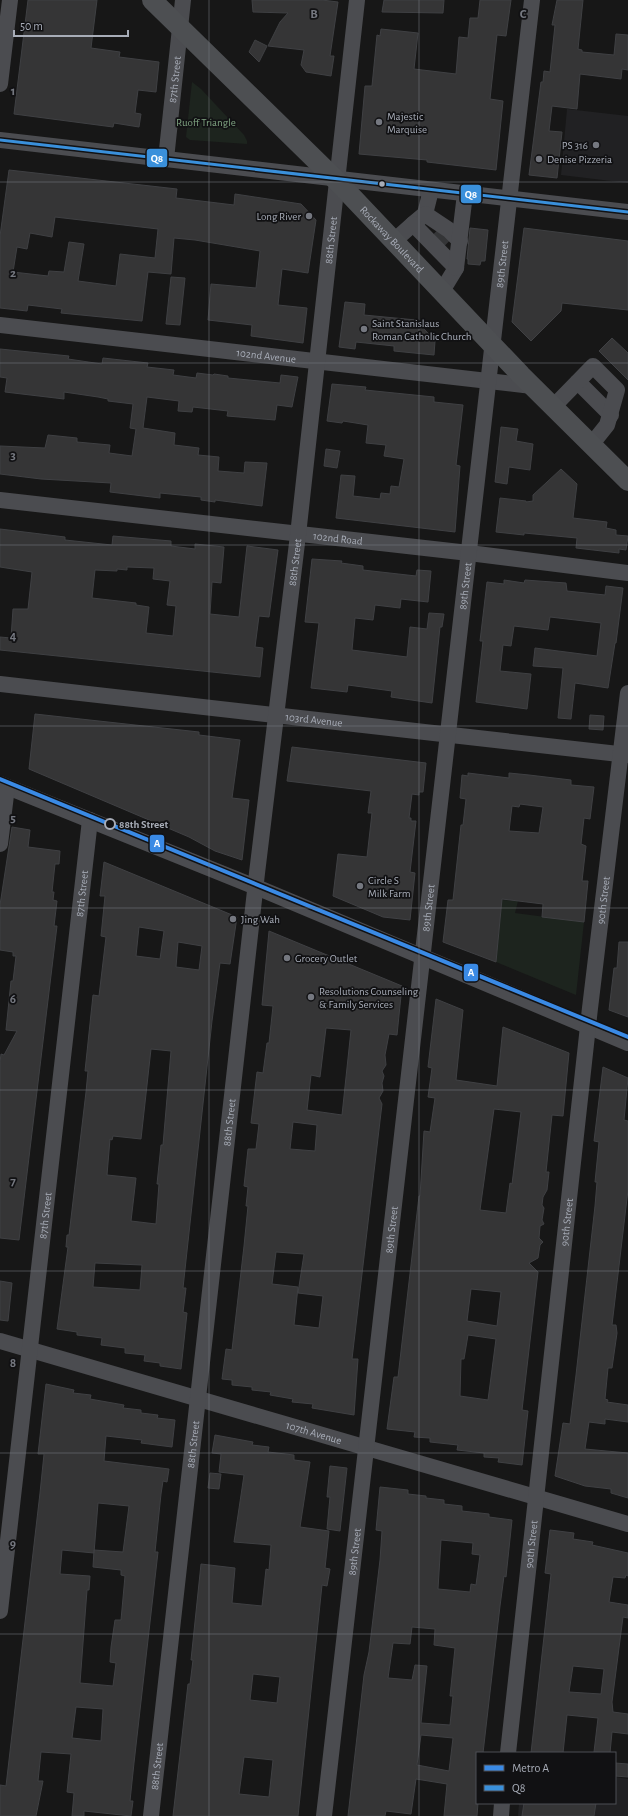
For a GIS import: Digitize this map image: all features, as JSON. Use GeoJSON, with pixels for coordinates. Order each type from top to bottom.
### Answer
{"type":"FeatureCollection","features":[{"type":"Feature","properties":{"kind":"main road","name":"Rockaway Boulevard"},"geometry":{"type":"LineString","coordinates":[[152,0],[336,180],[532,386],[628,481]]}},
{"type":"Feature","properties":{"kind":"street"},"geometry":{"type":"LineString","coordinates":[[0,84],[10,0]]}},
{"type":"Feature","properties":{"kind":"street","name":"87th Street"},"geometry":{"type":"LineString","coordinates":[[166,159],[183,0]]}},
{"type":"Feature","properties":{"kind":"street","name":"88th Street"},"geometry":{"type":"LineString","coordinates":[[152,1816],[256,888],[298,535],[357,0]]}},
{"type":"Feature","properties":{"kind":"street","name":"89th Street"},"geometry":{"type":"LineString","coordinates":[[324,1816],[532,0]]}},
{"type":"Feature","properties":{"kind":"street"},"geometry":{"type":"LineString","coordinates":[[0,140],[336,180],[628,212]]}},
{"type":"Feature","properties":{"kind":"street"},"geometry":{"type":"LineString","coordinates":[[394,241],[419,219],[431,190]]}},
{"type":"Feature","properties":{"kind":"street"},"geometry":{"type":"LineString","coordinates":[[446,238],[465,194]]}},
{"type":"Feature","properties":{"kind":"street"},"geometry":{"type":"LineString","coordinates":[[419,219],[446,238],[456,268],[442,291]]}},
{"type":"Feature","properties":{"kind":"street"},"geometry":{"type":"LineString","coordinates":[[419,219],[446,238],[456,268]]}},
{"type":"Feature","properties":{"kind":"street","name":"102nd Avenue"},"geometry":{"type":"LineString","coordinates":[[0,325],[532,386]]}},
{"type":"Feature","properties":{"kind":"street"},"geometry":{"type":"LineString","coordinates":[[553,406],[593,366],[617,390],[607,425],[591,445]]}},
{"type":"Feature","properties":{"kind":"street"},"geometry":{"type":"LineString","coordinates":[[578,382],[611,415]]}},
{"type":"Feature","properties":{"kind":"street","name":"102nd Road"},"geometry":{"type":"LineString","coordinates":[[0,500],[298,535],[469,553],[628,573]]}},
{"type":"Feature","properties":{"kind":"street","name":"103rd Avenue"},"geometry":{"type":"LineString","coordinates":[[0,684],[624,754]]}},
{"type":"Feature","properties":{"kind":"street","name":"90th Street"},"geometry":{"type":"LineString","coordinates":[[508,1752],[588,1027],[624,754],[628,692]]}},
{"type":"Feature","properties":{"kind":"street"},"geometry":{"type":"LineString","coordinates":[[0,844],[4,785],[628,1043]]}},
{"type":"Feature","properties":{"kind":"street","name":"87th Street"},"geometry":{"type":"LineString","coordinates":[[0,1612],[90,820]]}},
{"type":"Feature","properties":{"kind":"street","name":"107th Avenue"},"geometry":{"type":"LineString","coordinates":[[0,1342],[628,1524]]}},
{"type":"Feature","properties":{"kind":"street"},"geometry":{"type":"LineString","coordinates":[[501,1816],[502,1804]]}},
{"type":"Feature","properties":{"kind":"shaded area","name":"PS 316"},"geometry":{"type":"Polygon","coordinates":[[[567,109],[628,116],[628,183],[561,175],[567,109]]]}},
{"type":"Feature","properties":{"kind":"shaded area"},"geometry":{"type":"Polygon","coordinates":[[[616,1777],[628,1779],[628,1816],[518,1816],[519,1804],[616,1804],[616,1777]]]}},
{"type":"Feature","properties":{"kind":"green space","name":"Ruoff Triangle"},"geometry":{"type":"Polygon","coordinates":[[[192,82],[201,89],[244,135],[247,144],[190,140],[186,137],[192,82]]]}},
{"type":"Feature","properties":{"kind":"green space"},"geometry":{"type":"Polygon","coordinates":[[[502,900],[518,901],[515,913],[584,922],[576,995],[496,962],[502,900]]]}},
{"type":"Feature","properties":{"kind":"building"},"geometry":{"type":"Polygon","coordinates":[[[28,0],[97,0],[91,48],[120,52],[119,57],[159,62],[156,92],[138,90],[135,113],[141,114],[139,127],[114,123],[113,127],[14,114],[28,0]]]}},
{"type":"Feature","properties":{"kind":"building"},"geometry":{"type":"Polygon","coordinates":[[[252,0],[322,0],[338,2],[330,56],[334,56],[331,76],[306,72],[301,65],[304,50],[268,46],[280,22],[288,13],[253,12],[252,0]]]}},
{"type":"Feature","properties":{"kind":"building"},"geometry":{"type":"Polygon","coordinates":[[[384,0],[444,0],[443,13],[382,12],[384,0]]]}},
{"type":"Feature","properties":{"kind":"building"},"geometry":{"type":"Polygon","coordinates":[[[480,0],[511,0],[506,36],[497,35],[490,99],[503,101],[496,170],[427,162],[427,160],[359,154],[365,86],[372,86],[377,35],[380,36],[381,29],[418,33],[414,69],[456,74],[459,37],[468,38],[470,18],[478,18],[480,0]]]}},
{"type":"Feature","properties":{"kind":"building"},"geometry":{"type":"Polygon","coordinates":[[[557,0],[583,0],[578,49],[582,50],[582,52],[614,55],[616,34],[628,35],[628,70],[622,69],[621,79],[580,74],[577,109],[552,106],[549,131],[562,132],[557,178],[529,175],[541,82],[543,82],[544,71],[550,72],[555,25],[552,25],[557,0]]]}},
{"type":"Feature","properties":{"kind":"building"},"geometry":{"type":"Polygon","coordinates":[[[255,40],[267,46],[259,62],[249,52],[255,40]]]}},
{"type":"Feature","properties":{"kind":"building"},"geometry":{"type":"Polygon","coordinates":[[[9,170],[177,189],[176,198],[234,205],[235,194],[301,204],[316,220],[308,273],[282,269],[278,305],[307,308],[303,343],[251,336],[252,325],[208,320],[211,284],[256,288],[260,251],[174,238],[171,274],[148,272],[142,321],[61,313],[62,309],[28,305],[27,311],[0,308],[0,236],[9,170]],[[55,217],[52,237],[30,233],[27,249],[17,247],[13,272],[48,276],[49,271],[64,272],[69,242],[84,244],[78,281],[116,286],[120,254],[155,258],[158,229],[55,217]]]}},
{"type":"Feature","properties":{"kind":"building"},"geometry":{"type":"Polygon","coordinates":[[[470,228],[488,230],[485,261],[481,261],[480,265],[468,264],[467,259],[470,228]]]}},
{"type":"Feature","properties":{"kind":"building"},"geometry":{"type":"Polygon","coordinates":[[[524,228],[628,241],[628,310],[562,303],[561,311],[531,341],[512,322],[524,228]]]}},
{"type":"Feature","properties":{"kind":"building"},"geometry":{"type":"Polygon","coordinates":[[[171,277],[185,278],[180,325],[166,324],[171,277]]]}},
{"type":"Feature","properties":{"kind":"building"},"geometry":{"type":"Polygon","coordinates":[[[345,302],[365,304],[364,315],[416,320],[435,341],[434,355],[394,351],[394,346],[356,342],[355,349],[339,347],[345,302]]]}},
{"type":"Feature","properties":{"kind":"building"},"geometry":{"type":"Polygon","coordinates":[[[612,338],[628,353],[628,380],[599,351],[612,338]]]}},
{"type":"Feature","properties":{"kind":"building"},"geometry":{"type":"Polygon","coordinates":[[[0,349],[69,356],[68,359],[102,364],[103,358],[148,363],[147,367],[174,370],[173,375],[196,378],[197,373],[214,374],[228,376],[228,378],[280,383],[281,375],[298,377],[292,407],[277,405],[275,420],[227,416],[228,411],[193,407],[192,412],[178,411],[179,401],[147,397],[143,428],[175,433],[174,445],[199,448],[198,455],[219,457],[218,471],[244,473],[245,462],[267,463],[262,506],[215,500],[215,502],[201,500],[201,497],[160,493],[160,498],[110,492],[111,483],[41,479],[0,474],[0,446],[45,448],[48,435],[77,438],[77,442],[110,445],[109,453],[132,456],[136,429],[130,428],[133,404],[108,401],[108,399],[64,392],[64,399],[5,392],[7,378],[0,377],[0,349]]]}},
{"type":"Feature","properties":{"kind":"building"},"geometry":{"type":"Polygon","coordinates":[[[332,384],[366,387],[365,390],[434,397],[434,402],[463,405],[456,465],[460,466],[455,532],[336,518],[341,475],[355,476],[353,496],[380,499],[381,493],[390,494],[391,486],[399,487],[404,459],[384,456],[386,445],[366,443],[368,425],[343,421],[342,423],[327,421],[332,384]]]}},
{"type":"Feature","properties":{"kind":"building"},"geometry":{"type":"Polygon","coordinates":[[[501,427],[518,429],[516,441],[533,444],[530,470],[509,467],[507,484],[495,482],[501,427]]]}},
{"type":"Feature","properties":{"kind":"building"},"geometry":{"type":"Polygon","coordinates":[[[326,449],[340,451],[337,468],[324,466],[326,449]]]}},
{"type":"Feature","properties":{"kind":"building"},"geometry":{"type":"Polygon","coordinates":[[[561,469],[577,484],[573,518],[607,522],[606,528],[616,530],[616,535],[628,536],[626,550],[619,549],[619,553],[576,548],[577,538],[496,532],[500,498],[526,502],[533,501],[533,495],[561,469]]]}},
{"type":"Feature","properties":{"kind":"building"},"geometry":{"type":"Polygon","coordinates":[[[0,529],[65,537],[65,540],[112,545],[113,536],[171,541],[171,546],[195,549],[195,544],[224,547],[221,583],[212,582],[210,614],[239,617],[247,546],[278,550],[269,617],[259,616],[255,647],[263,648],[260,677],[0,650],[0,637],[11,638],[13,609],[28,609],[32,572],[0,567],[0,529]],[[127,567],[127,570],[117,569],[117,571],[95,570],[92,598],[136,603],[136,605],[149,607],[146,633],[173,636],[176,606],[167,605],[170,581],[153,579],[154,568],[127,567]]]}},
{"type":"Feature","properties":{"kind":"building"},"geometry":{"type":"Polygon","coordinates":[[[312,559],[342,561],[341,563],[363,566],[363,570],[416,576],[417,570],[431,571],[428,602],[401,599],[400,608],[375,605],[373,620],[355,618],[352,650],[407,657],[410,627],[427,629],[429,613],[444,614],[442,627],[440,627],[432,703],[391,697],[392,691],[348,685],[347,692],[311,688],[319,623],[305,622],[312,559]]]}},
{"type":"Feature","properties":{"kind":"building"},"geometry":{"type":"Polygon","coordinates":[[[504,580],[524,583],[525,580],[566,583],[567,591],[605,595],[606,586],[623,588],[616,643],[608,688],[575,683],[571,719],[558,718],[563,668],[533,666],[535,648],[597,656],[601,623],[550,617],[548,630],[514,626],[511,646],[503,645],[500,671],[531,674],[527,709],[476,702],[483,641],[480,641],[487,582],[504,584],[504,580]]]}},
{"type":"Feature","properties":{"kind":"building"},"geometry":{"type":"Polygon","coordinates":[[[35,714],[199,732],[199,735],[240,740],[232,798],[249,800],[242,860],[215,851],[189,837],[29,769],[35,714]]]}},
{"type":"Feature","properties":{"kind":"building"},"geometry":{"type":"Polygon","coordinates":[[[590,715],[604,716],[603,730],[589,729],[590,715]]]}},
{"type":"Feature","properties":{"kind":"building"},"geometry":{"type":"Polygon","coordinates":[[[292,747],[426,763],[423,792],[419,792],[419,795],[412,794],[409,818],[411,818],[411,821],[416,821],[410,872],[415,873],[410,920],[383,917],[333,896],[338,854],[367,857],[372,813],[368,813],[371,791],[287,781],[292,747]]]}},
{"type":"Feature","properties":{"kind":"building"},"geometry":{"type":"Polygon","coordinates":[[[468,773],[509,778],[509,773],[571,780],[571,785],[594,787],[590,819],[584,818],[581,844],[586,846],[582,881],[588,881],[584,922],[542,917],[543,904],[502,899],[496,962],[443,942],[448,900],[453,900],[461,825],[463,825],[466,799],[460,798],[462,775],[468,776],[468,773]],[[520,804],[519,807],[512,806],[509,831],[539,833],[543,807],[520,804]]]}},
{"type":"Feature","properties":{"kind":"building"},"geometry":{"type":"Polygon","coordinates":[[[12,827],[30,830],[28,847],[60,851],[59,864],[55,864],[52,892],[54,892],[53,900],[57,901],[54,926],[57,926],[19,1240],[0,1238],[0,1062],[1,1054],[4,1055],[17,1031],[6,1030],[11,981],[13,981],[16,956],[13,956],[13,952],[0,950],[0,905],[12,827]]]}},
{"type":"Feature","properties":{"kind":"building"},"geometry":{"type":"Polygon","coordinates":[[[104,862],[237,917],[230,964],[220,963],[212,1021],[183,1288],[186,1288],[183,1312],[187,1313],[181,1369],[160,1366],[160,1363],[144,1361],[145,1355],[125,1353],[125,1348],[101,1345],[102,1338],[77,1335],[77,1332],[57,1329],[68,1247],[66,1247],[67,1235],[69,1235],[86,1092],[88,1071],[85,1071],[93,995],[99,996],[106,937],[101,936],[105,896],[100,896],[104,862]],[[139,927],[136,956],[160,959],[164,931],[139,927]],[[178,942],[176,967],[199,970],[202,946],[178,942]],[[151,1049],[141,1139],[113,1136],[112,1140],[110,1139],[107,1175],[136,1178],[131,1221],[156,1224],[159,1184],[157,1184],[161,1145],[163,1145],[171,1051],[151,1049]],[[95,1263],[93,1287],[140,1290],[142,1265],[95,1263]]]}},
{"type":"Feature","properties":{"kind":"building"},"geometry":{"type":"Polygon","coordinates":[[[269,931],[402,986],[397,1035],[389,1034],[385,1055],[386,1065],[382,1071],[384,1076],[382,1083],[383,1091],[379,1098],[382,1104],[352,1359],[358,1359],[354,1415],[312,1408],[313,1404],[292,1402],[293,1399],[270,1395],[271,1392],[252,1390],[252,1387],[232,1385],[232,1380],[222,1379],[226,1349],[232,1350],[244,1246],[248,1206],[246,1206],[248,1187],[244,1186],[248,1149],[256,1149],[259,1124],[251,1123],[257,1072],[263,1073],[267,1043],[269,1043],[273,1006],[262,1005],[269,931]],[[326,1028],[320,1077],[311,1075],[307,1110],[342,1115],[351,1030],[326,1028]],[[293,1122],[290,1149],[315,1151],[317,1125],[293,1122]],[[276,1252],[272,1284],[298,1287],[294,1325],[319,1328],[323,1296],[298,1293],[304,1254],[276,1252]]]}},
{"type":"Feature","properties":{"kind":"building"},"geometry":{"type":"Polygon","coordinates":[[[619,942],[628,942],[628,1017],[609,1010],[614,968],[617,968],[619,942]]]}},
{"type":"Feature","properties":{"kind":"building"},"geometry":{"type":"Polygon","coordinates":[[[436,999],[463,1010],[456,1080],[497,1086],[503,1027],[569,1053],[563,1116],[552,1115],[546,1172],[549,1172],[547,1190],[543,1197],[542,1205],[544,1208],[542,1220],[544,1224],[540,1226],[539,1238],[543,1242],[540,1245],[538,1258],[529,1263],[538,1272],[522,1410],[528,1411],[522,1465],[498,1462],[499,1458],[484,1457],[484,1453],[457,1450],[458,1445],[430,1442],[430,1438],[414,1437],[415,1432],[387,1429],[394,1377],[398,1377],[420,1196],[424,1131],[430,1132],[435,1098],[428,1097],[432,1068],[428,1067],[436,999]],[[494,1109],[480,1210],[506,1213],[510,1183],[512,1184],[521,1112],[494,1109]],[[471,1289],[467,1321],[497,1326],[501,1292],[471,1289]],[[468,1335],[464,1359],[461,1359],[460,1396],[488,1400],[496,1339],[468,1335]]]}},
{"type":"Feature","properties":{"kind":"building"},"geometry":{"type":"Polygon","coordinates":[[[603,1067],[628,1078],[624,1120],[628,1121],[628,1190],[612,1325],[616,1325],[617,1333],[612,1368],[608,1368],[605,1399],[608,1400],[607,1402],[628,1405],[628,1422],[605,1419],[605,1424],[589,1422],[585,1449],[628,1453],[628,1498],[611,1493],[611,1489],[585,1486],[555,1476],[563,1423],[570,1424],[576,1375],[595,1206],[597,1182],[595,1182],[599,1142],[594,1141],[603,1067]]]}},
{"type":"Feature","properties":{"kind":"building"},"geometry":{"type":"Polygon","coordinates":[[[0,1281],[12,1283],[8,1321],[0,1320],[0,1281]]]}},
{"type":"Feature","properties":{"kind":"building"},"geometry":{"type":"Polygon","coordinates":[[[46,1384],[74,1390],[73,1393],[91,1395],[90,1399],[124,1405],[123,1408],[141,1410],[141,1413],[158,1415],[157,1418],[175,1420],[172,1447],[141,1443],[142,1440],[106,1436],[104,1461],[169,1469],[167,1482],[163,1481],[161,1494],[155,1552],[158,1552],[130,1801],[133,1801],[131,1816],[84,1811],[84,1816],[72,1816],[74,1793],[67,1792],[71,1754],[41,1752],[38,1781],[43,1781],[36,1816],[0,1816],[0,1785],[6,1786],[44,1454],[38,1454],[46,1384]],[[98,1503],[94,1550],[123,1552],[129,1506],[98,1503]],[[62,1550],[60,1574],[90,1576],[89,1590],[87,1590],[80,1683],[113,1686],[116,1663],[110,1662],[111,1647],[115,1620],[121,1620],[125,1576],[121,1575],[121,1570],[93,1567],[94,1553],[62,1550]],[[76,1707],[72,1738],[101,1741],[103,1709],[76,1707]]]}},
{"type":"Feature","properties":{"kind":"building"},"geometry":{"type":"Polygon","coordinates":[[[215,1435],[253,1442],[252,1445],[269,1447],[268,1452],[294,1455],[294,1460],[310,1462],[300,1527],[329,1531],[325,1568],[330,1569],[327,1586],[322,1585],[298,1816],[173,1816],[188,1684],[190,1684],[193,1660],[191,1660],[201,1564],[235,1568],[232,1603],[262,1606],[266,1569],[269,1570],[271,1545],[234,1542],[244,1475],[219,1472],[221,1454],[212,1453],[215,1435]],[[253,1674],[250,1700],[277,1703],[280,1677],[253,1674]],[[244,1757],[239,1794],[269,1797],[273,1760],[244,1757]]]}},
{"type":"Feature","properties":{"kind":"building"},"geometry":{"type":"Polygon","coordinates":[[[330,1466],[347,1468],[340,1531],[327,1529],[330,1497],[327,1497],[330,1466]]]}},
{"type":"Feature","properties":{"kind":"building"},"geometry":{"type":"Polygon","coordinates":[[[210,1473],[221,1474],[219,1489],[208,1488],[210,1473]]]}},
{"type":"Feature","properties":{"kind":"building"},"geometry":{"type":"Polygon","coordinates":[[[380,1487],[408,1490],[408,1494],[444,1500],[444,1504],[462,1506],[462,1511],[489,1514],[489,1517],[512,1520],[506,1577],[504,1576],[500,1606],[483,1752],[476,1752],[477,1816],[444,1816],[447,1784],[416,1779],[411,1814],[386,1811],[385,1816],[348,1816],[364,1675],[369,1652],[380,1560],[382,1531],[376,1530],[380,1487]],[[441,1540],[438,1589],[470,1592],[471,1584],[476,1585],[480,1555],[472,1554],[473,1543],[441,1540]],[[412,1627],[410,1644],[393,1643],[388,1678],[412,1680],[415,1665],[427,1666],[421,1723],[450,1725],[453,1696],[450,1696],[455,1648],[434,1645],[435,1629],[412,1627]],[[421,1735],[417,1765],[449,1771],[453,1738],[421,1735]]]}},
{"type":"Feature","properties":{"kind":"building"},"geometry":{"type":"Polygon","coordinates":[[[550,1530],[574,1533],[573,1539],[593,1542],[592,1545],[628,1553],[628,1576],[626,1575],[625,1578],[613,1577],[609,1602],[628,1605],[628,1618],[623,1617],[612,1702],[613,1712],[628,1714],[628,1734],[612,1732],[610,1752],[594,1752],[598,1718],[567,1715],[563,1752],[531,1752],[551,1574],[545,1573],[550,1530]],[[573,1666],[569,1692],[601,1694],[604,1669],[573,1666]]]}},
{"type":"Feature","properties":{"kind":"building"},"geometry":{"type":"Polygon","coordinates":[[[616,1763],[628,1764],[628,1777],[616,1776],[616,1763]]]}},
{"type":"Feature","properties":{"kind":"building"},"geometry":{"type":"Polygon","coordinates":[[[524,1804],[596,1804],[594,1816],[522,1816],[524,1804]]]}},
{"type":"Feature","properties":{"kind":"tunnel"},"geometry":{"type":"LineString","coordinates":[[437,242],[448,231]]}},
{"type":"Feature","properties":{"kind":"metro line","name":"A"},"geometry":{"type":"LineString","coordinates":[[0,779],[628,1037]]}},
{"type":"Feature","properties":{"kind":"transit line","name":"Q8"},"geometry":{"type":"LineString","coordinates":[[0,140],[628,212]]}},
{"type":"Feature","properties":{"kind":"place","name":"Majestic Marquise"},"geometry":{"type":"Point","coordinates":[379,122]}},
{"type":"Feature","properties":{"kind":"place","name":"PS 316"},"geometry":{"type":"Point","coordinates":[596,145]}},
{"type":"Feature","properties":{"kind":"place","name":"Denise Pizzeria"},"geometry":{"type":"Point","coordinates":[539,159]}},
{"type":"Feature","properties":{"kind":"place","name":"Long River"},"geometry":{"type":"Point","coordinates":[309,216]}},
{"type":"Feature","properties":{"kind":"place","name":"Saint Stanislaus Roman Catholic Church"},"geometry":{"type":"Point","coordinates":[364,329]}},
{"type":"Feature","properties":{"kind":"place","name":"88th Street"},"geometry":{"type":"Point","coordinates":[110,824]}},
{"type":"Feature","properties":{"kind":"place","name":"Circle S Milk Farm"},"geometry":{"type":"Point","coordinates":[360,886]}},
{"type":"Feature","properties":{"kind":"place","name":"Jing Wah"},"geometry":{"type":"Point","coordinates":[233,919]}},
{"type":"Feature","properties":{"kind":"place","name":"Grocery Outlet"},"geometry":{"type":"Point","coordinates":[287,958]}},
{"type":"Feature","properties":{"kind":"place","name":"Resolutions Counseling & Family Services"},"geometry":{"type":"Point","coordinates":[311,997]}}]}
